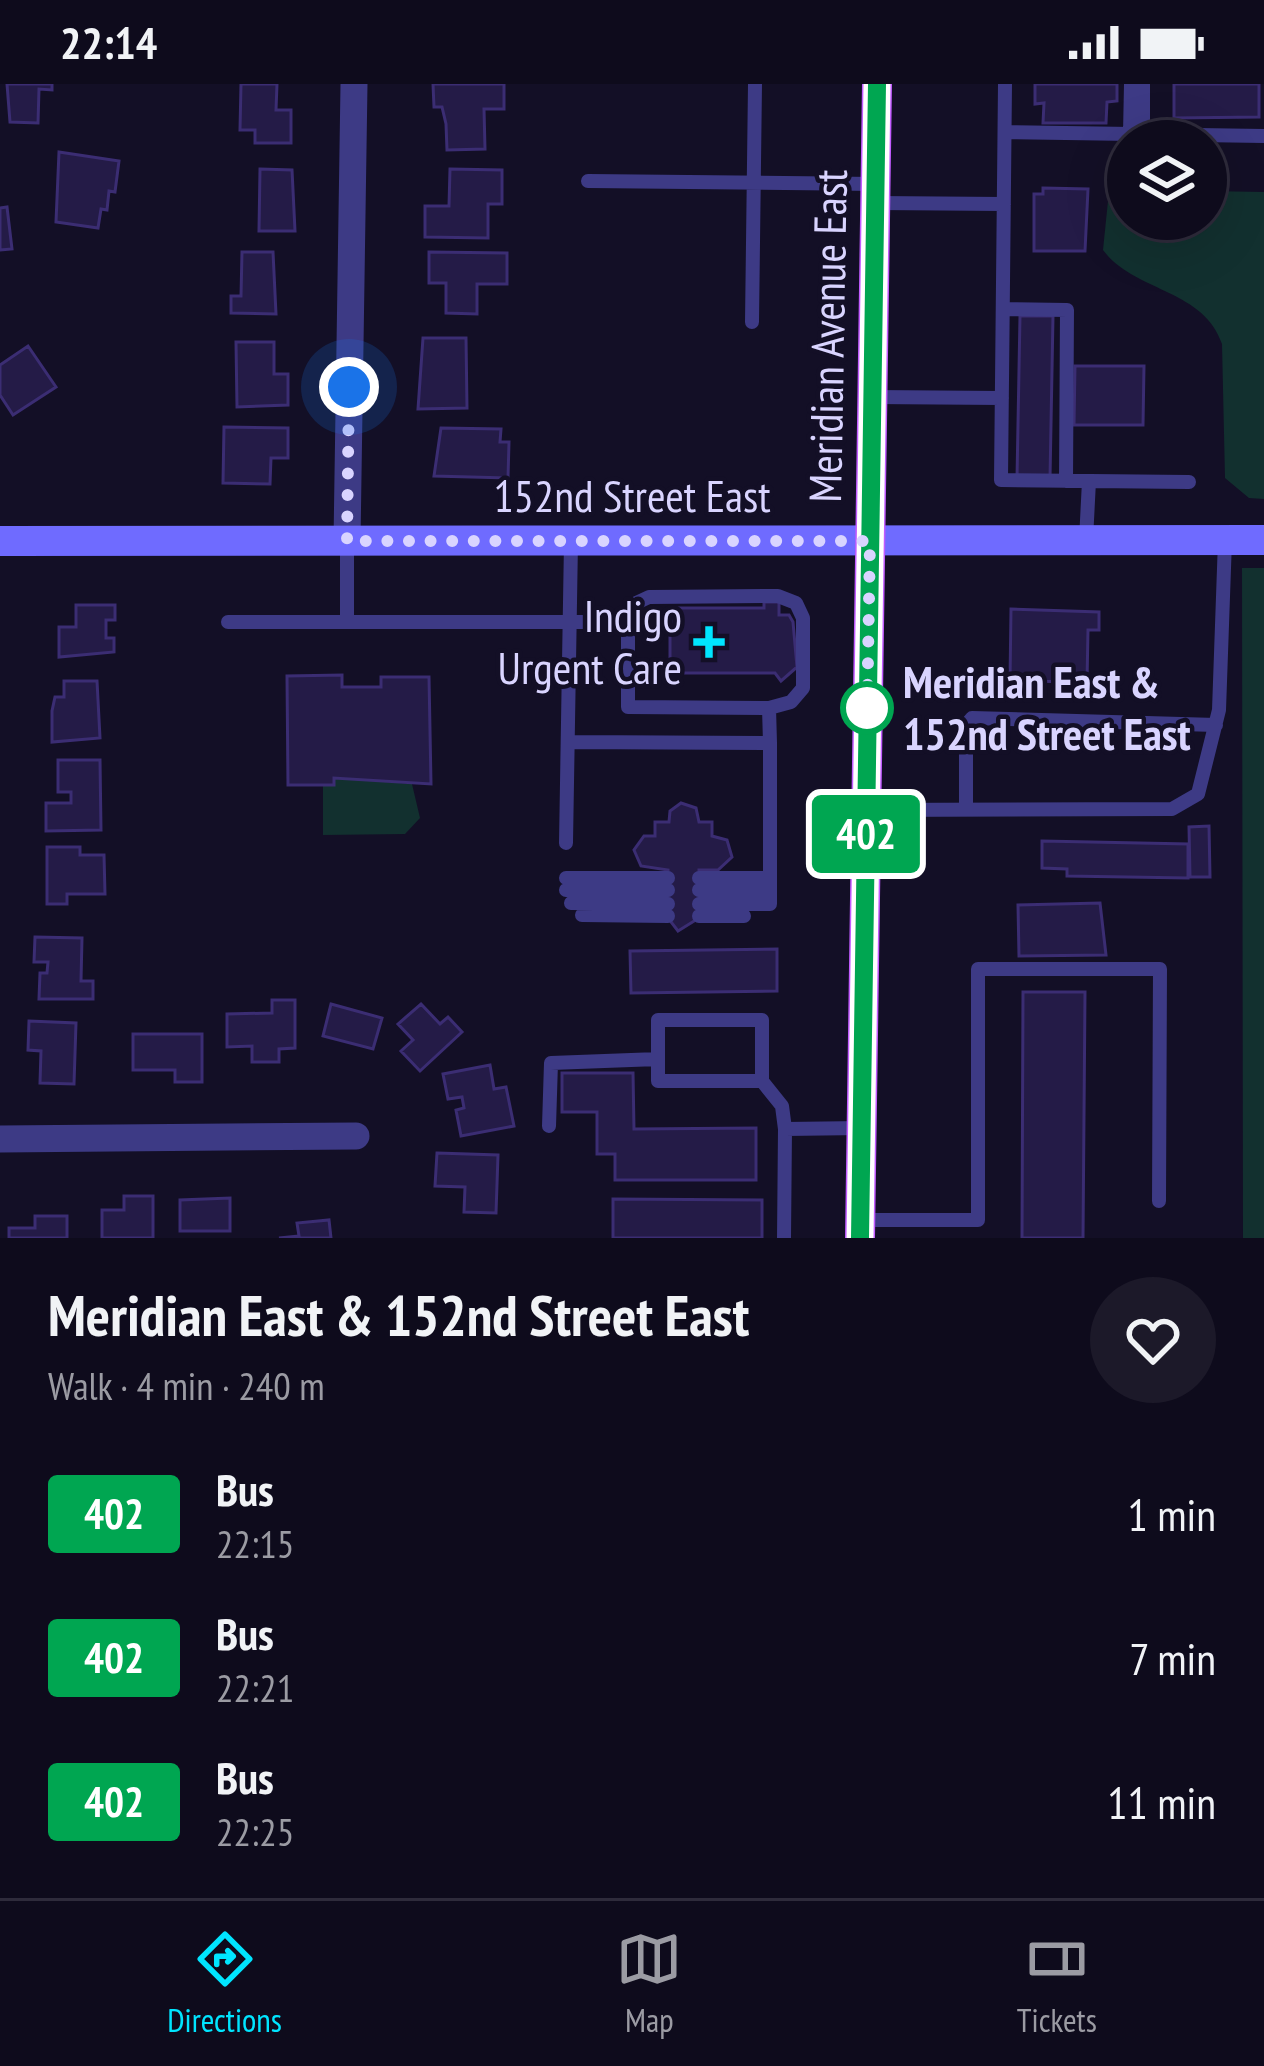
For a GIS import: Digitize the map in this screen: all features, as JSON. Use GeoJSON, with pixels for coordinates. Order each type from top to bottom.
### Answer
{"type":"FeatureCollection","features":[{"type":"Feature","properties":{"kind":"main road","name":"Meridian Avenue East"},"geometry":{"type":"LineString","coordinates":[[860,1229],[878,84]]}},
{"type":"Feature","properties":{"kind":"main road","name":"152nd Street East"},"geometry":{"type":"LineString","coordinates":[[0,542],[1264,540]]}},
{"type":"Feature","properties":{"kind":"street"},"geometry":{"type":"LineString","coordinates":[[347,541],[353,84]]}},
{"type":"Feature","properties":{"kind":"street"},"geometry":{"type":"LineString","coordinates":[[0,1139],[356,1136]]}},
{"type":"Feature","properties":{"kind":"lane"},"geometry":{"type":"LineString","coordinates":[[752,322],[755,84]]}},
{"type":"Feature","properties":{"kind":"lane"},"geometry":{"type":"LineString","coordinates":[[1005,84],[1001,480],[1190,482]]}},
{"type":"Feature","properties":{"kind":"lane"},"geometry":{"type":"LineString","coordinates":[[1131,84],[1135,120]]}},
{"type":"Feature","properties":{"kind":"lane"},"geometry":{"type":"LineString","coordinates":[[1138,120],[1143,84]]}},
{"type":"Feature","properties":{"kind":"lane"},"geometry":{"type":"LineString","coordinates":[[1004,132],[1107,134]]}},
{"type":"Feature","properties":{"kind":"lane"},"geometry":{"type":"LineString","coordinates":[[1227,135],[1264,136]]}},
{"type":"Feature","properties":{"kind":"lane"},"geometry":{"type":"LineString","coordinates":[[588,181],[754,183],[1004,203]]}},
{"type":"Feature","properties":{"kind":"lane"},"geometry":{"type":"LineString","coordinates":[[1003,309],[1067,310],[1066,481]]}},
{"type":"Feature","properties":{"kind":"lane"},"geometry":{"type":"LineString","coordinates":[[872,397],[1002,398]]}},
{"type":"Feature","properties":{"kind":"lane"},"geometry":{"type":"LineString","coordinates":[[1087,540],[1089,481]]}},
{"type":"Feature","properties":{"kind":"lane"},"geometry":{"type":"LineString","coordinates":[[866,810],[1172,809],[1198,794],[1216,725],[1225,540]]}},
{"type":"Feature","properties":{"kind":"lane"},"geometry":{"type":"LineString","coordinates":[[347,541],[347,622]]}},
{"type":"Feature","properties":{"kind":"lane"},"geometry":{"type":"LineString","coordinates":[[566,843],[571,541]]}},
{"type":"Feature","properties":{"kind":"lane"},"geometry":{"type":"LineString","coordinates":[[649,597],[787,598],[803,618],[803,688],[791,702],[769,708],[628,707],[628,622],[634,604],[649,597]]}},
{"type":"Feature","properties":{"kind":"lane"},"geometry":{"type":"LineString","coordinates":[[228,622],[628,622]]}},
{"type":"Feature","properties":{"kind":"lane"},"geometry":{"type":"LineString","coordinates":[[769,708],[770,890]]}},
{"type":"Feature","properties":{"kind":"lane"},"geometry":{"type":"LineString","coordinates":[[966,808],[966,725],[972,718],[1216,725]]}},
{"type":"Feature","properties":{"kind":"lane"},"geometry":{"type":"LineString","coordinates":[[568,742],[770,743]]}},
{"type":"Feature","properties":{"kind":"lane"},"geometry":{"type":"LineString","coordinates":[[668,897],[567,890],[668,897]]}},
{"type":"Feature","properties":{"kind":"lane"},"geometry":{"type":"LineString","coordinates":[[699,897],[770,890]]}},
{"type":"Feature","properties":{"kind":"lane"},"geometry":{"type":"LineString","coordinates":[[699,897],[770,890]]}},
{"type":"Feature","properties":{"kind":"lane"},"geometry":{"type":"LineString","coordinates":[[582,915],[668,897]]}},
{"type":"Feature","properties":{"kind":"lane"},"geometry":{"type":"LineString","coordinates":[[699,897],[744,916]]}},
{"type":"Feature","properties":{"kind":"lane"},"geometry":{"type":"LineString","coordinates":[[860,1229],[978,1220],[978,969],[1160,969],[1160,1201]]}},
{"type":"Feature","properties":{"kind":"lane"},"geometry":{"type":"LineString","coordinates":[[762,1081],[658,1081],[658,1021],[762,1021],[762,1081],[782,1106],[784,1238]]}},
{"type":"Feature","properties":{"kind":"lane"},"geometry":{"type":"LineString","coordinates":[[549,1126],[551,1063],[658,1059]]}},
{"type":"Feature","properties":{"kind":"lane"},"geometry":{"type":"LineString","coordinates":[[784,1130],[862,1128]]}},
{"type":"Feature","properties":{"kind":"green space"},"geometry":{"type":"Polygon","coordinates":[[[1227,191],[1264,192],[1264,499],[1249,498],[1225,478],[1222,344],[1213,326],[1185,301],[1132,275],[1103,250],[1107,211],[1107,240],[1227,240],[1227,191]]]}},
{"type":"Feature","properties":{"kind":"green space"},"geometry":{"type":"Polygon","coordinates":[[[1242,568],[1264,568],[1264,1238],[1243,1238],[1242,568]]]}},
{"type":"Feature","properties":{"kind":"green space"},"geometry":{"type":"Polygon","coordinates":[[[334,778],[412,784],[420,818],[405,834],[323,835],[323,785],[334,778]]]}},
{"type":"Feature","properties":{"kind":"building"},"geometry":{"type":"Polygon","coordinates":[[[7,84],[52,84],[52,90],[39,89],[38,123],[10,122],[7,84]]]}},
{"type":"Feature","properties":{"kind":"building"},"geometry":{"type":"Polygon","coordinates":[[[241,84],[277,84],[276,110],[291,110],[291,143],[255,143],[255,130],[240,130],[241,84]]]}},
{"type":"Feature","properties":{"kind":"building"},"geometry":{"type":"Polygon","coordinates":[[[433,84],[504,84],[504,109],[484,109],[485,149],[447,150],[446,124],[442,107],[434,107],[433,84]]]}},
{"type":"Feature","properties":{"kind":"building"},"geometry":{"type":"Polygon","coordinates":[[[1035,84],[1117,84],[1117,101],[1107,102],[1106,123],[1043,123],[1044,103],[1035,104],[1035,84]]]}},
{"type":"Feature","properties":{"kind":"building"},"geometry":{"type":"Polygon","coordinates":[[[1174,84],[1259,84],[1259,117],[1174,118],[1174,84]]]}},
{"type":"Feature","properties":{"kind":"building"},"geometry":{"type":"Polygon","coordinates":[[[59,152],[119,161],[115,192],[109,191],[98,228],[56,222],[59,152]]]}},
{"type":"Feature","properties":{"kind":"building"},"geometry":{"type":"Polygon","coordinates":[[[260,169],[292,170],[295,231],[259,231],[260,169]]]}},
{"type":"Feature","properties":{"kind":"building"},"geometry":{"type":"Polygon","coordinates":[[[450,169],[502,170],[502,204],[488,204],[488,238],[425,237],[425,206],[449,206],[450,169]]]}},
{"type":"Feature","properties":{"kind":"building"},"geometry":{"type":"Polygon","coordinates":[[[1043,188],[1088,189],[1085,251],[1034,251],[1034,194],[1043,194],[1043,188]]]}},
{"type":"Feature","properties":{"kind":"building"},"geometry":{"type":"Polygon","coordinates":[[[7,207],[12,249],[0,250],[0,208],[7,207]]]}},
{"type":"Feature","properties":{"kind":"building"},"geometry":{"type":"Polygon","coordinates":[[[242,252],[273,252],[276,314],[231,313],[231,296],[241,296],[242,252]]]}},
{"type":"Feature","properties":{"kind":"building"},"geometry":{"type":"Polygon","coordinates":[[[429,252],[507,253],[507,284],[477,284],[477,314],[446,313],[446,283],[429,283],[429,252]]]}},
{"type":"Feature","properties":{"kind":"building"},"geometry":{"type":"Polygon","coordinates":[[[1020,316],[1053,316],[1050,478],[1017,478],[1020,316]]]}},
{"type":"Feature","properties":{"kind":"building"},"geometry":{"type":"Polygon","coordinates":[[[423,338],[466,338],[467,408],[418,409],[423,338]]]}},
{"type":"Feature","properties":{"kind":"building"},"geometry":{"type":"Polygon","coordinates":[[[236,342],[274,342],[274,374],[288,374],[288,405],[237,407],[236,342]]]}},
{"type":"Feature","properties":{"kind":"building"},"geometry":{"type":"Polygon","coordinates":[[[28,346],[56,387],[13,415],[0,395],[0,365],[28,346]]]}},
{"type":"Feature","properties":{"kind":"building"},"geometry":{"type":"Polygon","coordinates":[[[1075,366],[1144,366],[1143,425],[1074,425],[1075,366]]]}},
{"type":"Feature","properties":{"kind":"building"},"geometry":{"type":"Polygon","coordinates":[[[224,427],[288,428],[288,458],[271,458],[270,484],[223,483],[224,427]]]}},
{"type":"Feature","properties":{"kind":"building"},"geometry":{"type":"Polygon","coordinates":[[[441,428],[501,429],[500,442],[509,442],[508,478],[434,476],[441,428]]]}},
{"type":"Feature","properties":{"kind":"building"},"geometry":{"type":"Polygon","coordinates":[[[764,602],[779,602],[779,615],[789,615],[793,622],[797,667],[781,681],[775,673],[670,673],[670,608],[764,608],[764,602]]]}},
{"type":"Feature","properties":{"kind":"building"},"geometry":{"type":"Polygon","coordinates":[[[76,605],[115,605],[115,620],[106,620],[106,638],[114,638],[114,652],[59,657],[59,627],[76,627],[76,605]]]}},
{"type":"Feature","properties":{"kind":"building"},"geometry":{"type":"Polygon","coordinates":[[[1011,609],[1099,612],[1099,630],[1088,630],[1087,682],[1010,681],[1011,609]]]}},
{"type":"Feature","properties":{"kind":"building"},"geometry":{"type":"Polygon","coordinates":[[[342,675],[342,687],[381,687],[381,677],[429,677],[431,784],[334,778],[334,785],[288,785],[287,676],[342,675]]]}},
{"type":"Feature","properties":{"kind":"building"},"geometry":{"type":"Polygon","coordinates":[[[64,681],[97,681],[100,738],[52,742],[52,711],[55,697],[64,697],[64,681]]]}},
{"type":"Feature","properties":{"kind":"building"},"geometry":{"type":"Polygon","coordinates":[[[58,760],[100,760],[101,830],[46,831],[46,803],[71,803],[71,792],[58,792],[58,760]]]}},
{"type":"Feature","properties":{"kind":"building"},"geometry":{"type":"Polygon","coordinates":[[[681,803],[696,808],[699,822],[712,822],[712,836],[727,840],[732,857],[718,870],[699,870],[699,918],[678,931],[668,918],[668,870],[641,866],[634,850],[644,836],[655,836],[655,822],[669,822],[670,811],[681,803]]]}},
{"type":"Feature","properties":{"kind":"building"},"geometry":{"type":"Polygon","coordinates":[[[1209,826],[1210,877],[1190,877],[1189,827],[1209,826]]]}},
{"type":"Feature","properties":{"kind":"building"},"geometry":{"type":"Polygon","coordinates":[[[1042,841],[1188,844],[1188,878],[1067,876],[1067,869],[1042,868],[1042,841]]]}},
{"type":"Feature","properties":{"kind":"building"},"geometry":{"type":"Polygon","coordinates":[[[47,847],[80,847],[80,855],[104,855],[105,894],[67,894],[67,904],[47,904],[47,847]]]}},
{"type":"Feature","properties":{"kind":"building"},"geometry":{"type":"Polygon","coordinates":[[[1100,903],[1106,955],[1019,956],[1018,905],[1100,903]]]}},
{"type":"Feature","properties":{"kind":"building"},"geometry":{"type":"Polygon","coordinates":[[[35,937],[82,938],[81,981],[93,981],[93,999],[39,999],[40,973],[47,973],[48,962],[34,962],[35,937]]]}},
{"type":"Feature","properties":{"kind":"building"},"geometry":{"type":"Polygon","coordinates":[[[777,949],[777,991],[631,993],[630,951],[777,949]]]}},
{"type":"Feature","properties":{"kind":"building"},"geometry":{"type":"Polygon","coordinates":[[[1023,992],[1085,992],[1083,1238],[1022,1238],[1023,992]]]}},
{"type":"Feature","properties":{"kind":"building"},"geometry":{"type":"Polygon","coordinates":[[[272,1000],[295,1000],[295,1048],[279,1049],[279,1062],[252,1062],[252,1046],[227,1047],[227,1014],[272,1013],[272,1000]]]}},
{"type":"Feature","properties":{"kind":"building"},"geometry":{"type":"Polygon","coordinates":[[[331,1004],[382,1018],[373,1049],[323,1036],[331,1004]]]}},
{"type":"Feature","properties":{"kind":"building"},"geometry":{"type":"Polygon","coordinates":[[[421,1004],[440,1024],[448,1017],[462,1032],[420,1071],[401,1051],[413,1040],[398,1024],[421,1004]]]}},
{"type":"Feature","properties":{"kind":"building"},"geometry":{"type":"Polygon","coordinates":[[[29,1021],[76,1023],[74,1084],[40,1083],[41,1051],[28,1050],[29,1021]]]}},
{"type":"Feature","properties":{"kind":"building"},"geometry":{"type":"Polygon","coordinates":[[[133,1034],[202,1034],[202,1082],[175,1082],[175,1070],[133,1070],[133,1034]]]}},
{"type":"Feature","properties":{"kind":"building"},"geometry":{"type":"Polygon","coordinates":[[[490,1065],[494,1089],[506,1087],[514,1126],[461,1136],[456,1110],[464,1108],[462,1097],[448,1099],[443,1074],[490,1065]]]}},
{"type":"Feature","properties":{"kind":"building"},"geometry":{"type":"Polygon","coordinates":[[[562,1073],[633,1073],[634,1129],[756,1128],[756,1180],[615,1180],[615,1154],[597,1154],[597,1112],[562,1112],[562,1073]]]}},
{"type":"Feature","properties":{"kind":"building"},"geometry":{"type":"Polygon","coordinates":[[[437,1153],[498,1155],[496,1213],[464,1212],[465,1187],[435,1186],[437,1153]]]}},
{"type":"Feature","properties":{"kind":"building"},"geometry":{"type":"Polygon","coordinates":[[[124,1196],[153,1196],[153,1238],[102,1238],[102,1210],[124,1210],[124,1196]]]}},
{"type":"Feature","properties":{"kind":"building"},"geometry":{"type":"Polygon","coordinates":[[[230,1198],[230,1231],[180,1231],[180,1200],[230,1198]]]}},
{"type":"Feature","properties":{"kind":"building"},"geometry":{"type":"Polygon","coordinates":[[[613,1199],[762,1200],[762,1238],[613,1238],[613,1199]]]}},
{"type":"Feature","properties":{"kind":"building"},"geometry":{"type":"Polygon","coordinates":[[[35,1216],[67,1216],[67,1238],[9,1238],[9,1228],[35,1228],[35,1216]]]}},
{"type":"Feature","properties":{"kind":"building"},"geometry":{"type":"Polygon","coordinates":[[[329,1220],[331,1238],[279,1238],[299,1236],[297,1223],[329,1220]]]}},
{"type":"Feature","properties":{"kind":"bus line","name":"402"},"geometry":{"type":"LineString","coordinates":[[860,1238],[877,84]]}},
{"type":"Feature","properties":{"kind":"place","name":"Indigo Urgent Care"},"geometry":{"type":"Point","coordinates":[709,642]}},
{"type":"Feature","properties":{"kind":"place","name":"Meridian East & 152nd Street East"},"geometry":{"type":"Point","coordinates":[867,708]}},
{"type":"Feature","properties":{"kind":"route"},"geometry":{"type":"LineString","coordinates":[[349,387],[347,541],[870,541],[867,720],[867,708]]}}]}
